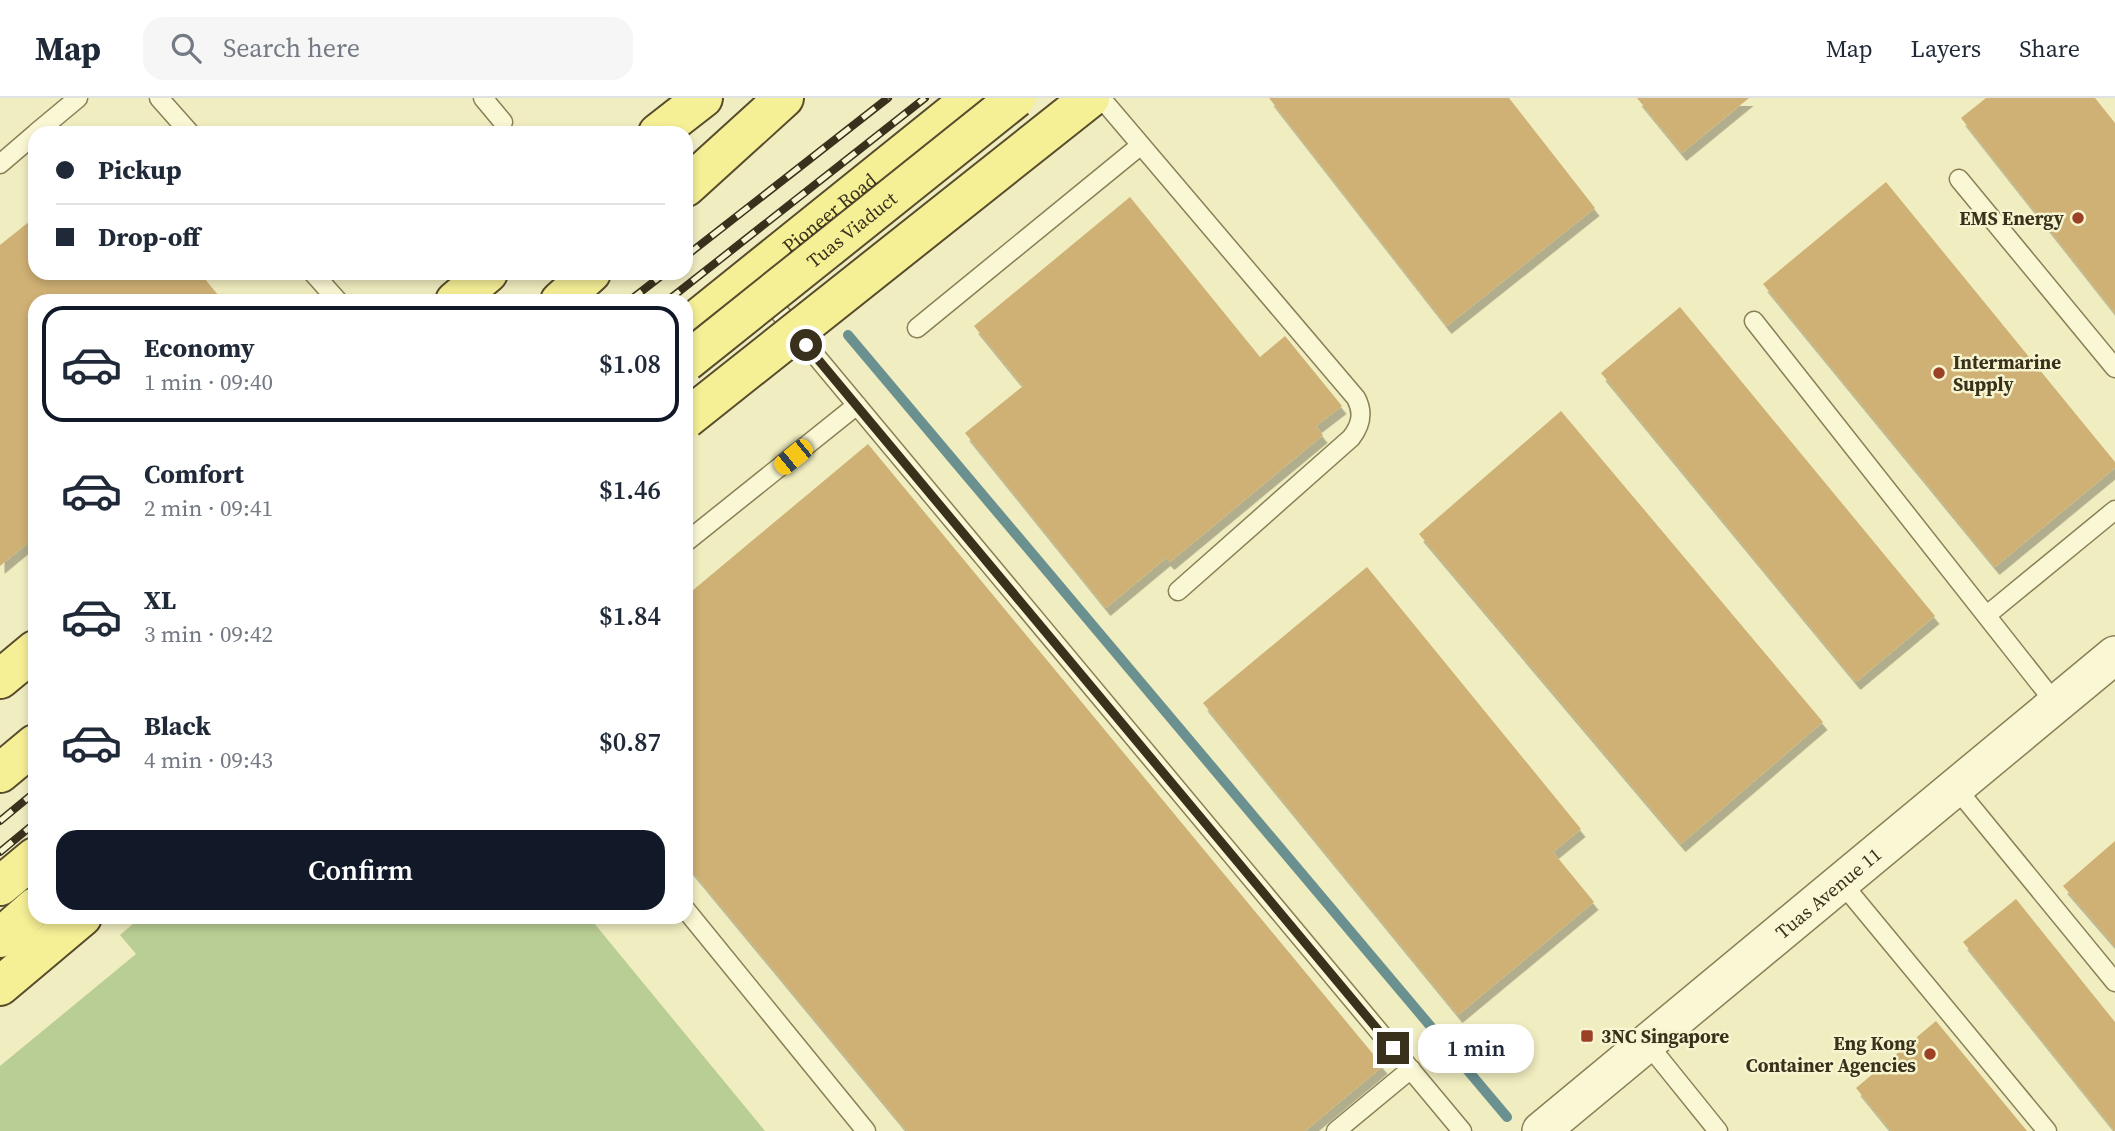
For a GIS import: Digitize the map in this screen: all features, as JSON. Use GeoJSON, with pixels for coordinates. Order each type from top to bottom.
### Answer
{"type":"FeatureCollection","features":[{"type":"Feature","properties":{"kind":"main road"},"geometry":{"type":"LineString","coordinates":[[667,126],[703,98]]}},
{"type":"Feature","properties":{"kind":"main road"},"geometry":{"type":"LineString","coordinates":[[693,181],[784,98]]}},
{"type":"Feature","properties":{"kind":"main road","name":"Pioneer Road"},"geometry":{"type":"LineString","coordinates":[[693,322],[972,98]]}},
{"type":"Feature","properties":{"kind":"main road","name":"Tuas Viaduct"},"geometry":{"type":"LineString","coordinates":[[693,356],[1016,98]]}},
{"type":"Feature","properties":{"kind":"main road"},"geometry":{"type":"LineString","coordinates":[[693,413],[1090,98]]}},
{"type":"Feature","properties":{"kind":"main road"},"geometry":{"type":"LineString","coordinates":[[463,294],[480,280]]}},
{"type":"Feature","properties":{"kind":"main road"},"geometry":{"type":"LineString","coordinates":[[568,294],[583,280]]}},
{"type":"Feature","properties":{"kind":"main road"},"geometry":{"type":"LineString","coordinates":[[0,679],[28,656]]}},
{"type":"Feature","properties":{"kind":"main road"},"geometry":{"type":"LineString","coordinates":[[0,773],[28,750]]}},
{"type":"Feature","properties":{"kind":"main road"},"geometry":{"type":"LineString","coordinates":[[0,886],[28,863]]}},
{"type":"Feature","properties":{"kind":"main road"},"geometry":{"type":"LineString","coordinates":[[0,938],[28,913]]}},
{"type":"Feature","properties":{"kind":"main road"},"geometry":{"type":"LineString","coordinates":[[0,985],[74,924]]}},
{"type":"Feature","properties":{"kind":"street","name":"Tuas Avenue 11"},"geometry":{"type":"LineString","coordinates":[[1541,1131],[2115,655]]}},
{"type":"Feature","properties":{"kind":"lane"},"geometry":{"type":"LineString","coordinates":[[45,126],[78,98]]}},
{"type":"Feature","properties":{"kind":"lane"},"geometry":{"type":"LineString","coordinates":[[159,98],[184,126]]}},
{"type":"Feature","properties":{"kind":"lane"},"geometry":{"type":"LineString","coordinates":[[483,98],[503,122]]}},
{"type":"Feature","properties":{"kind":"lane"},"geometry":{"type":"LineString","coordinates":[[1101,98],[1356,398],[1361,408],[1359,428],[1351,438],[1178,591]]}},
{"type":"Feature","properties":{"kind":"lane"},"geometry":{"type":"LineString","coordinates":[[0,164],[28,141]]}},
{"type":"Feature","properties":{"kind":"lane"},"geometry":{"type":"LineString","coordinates":[[917,328],[1141,145]]}},
{"type":"Feature","properties":{"kind":"lane"},"geometry":{"type":"LineString","coordinates":[[1959,179],[2115,368]]}},
{"type":"Feature","properties":{"kind":"lane"},"geometry":{"type":"LineString","coordinates":[[750,277],[1462,1131]]}},
{"type":"Feature","properties":{"kind":"lane"},"geometry":{"type":"LineString","coordinates":[[319,280],[332,294]]}},
{"type":"Feature","properties":{"kind":"lane"},"geometry":{"type":"LineString","coordinates":[[1754,321],[2056,704]]}},
{"type":"Feature","properties":{"kind":"lane"},"geometry":{"type":"LineString","coordinates":[[693,536],[857,405]]}},
{"type":"Feature","properties":{"kind":"lane"},"geometry":{"type":"LineString","coordinates":[[1987,615],[2115,510]]}},
{"type":"Feature","properties":{"kind":"lane"},"geometry":{"type":"LineString","coordinates":[[1956,788],[2115,982]]}},
{"type":"Feature","properties":{"kind":"lane"},"geometry":{"type":"LineString","coordinates":[[1841,883],[2047,1131]]}},
{"type":"Feature","properties":{"kind":"lane"},"geometry":{"type":"LineString","coordinates":[[693,919],[866,1131]]}},
{"type":"Feature","properties":{"kind":"lane"},"geometry":{"type":"LineString","coordinates":[[1647,1043],[1718,1131]]}},
{"type":"Feature","properties":{"kind":"lane"},"geometry":{"type":"LineString","coordinates":[[1335,1131],[1411,1069]]}},
{"type":"Feature","properties":{"kind":"green space"},"geometry":{"type":"Polygon","coordinates":[[[133,924],[595,924],[765,1131],[0,1131],[0,1066],[136,954],[120,935],[133,924]]]}},
{"type":"Feature","properties":{"kind":"building"},"geometry":{"type":"Polygon","coordinates":[[[1269,98],[1509,98],[1595,208],[1447,326],[1269,98]]]}},
{"type":"Feature","properties":{"kind":"building"},"geometry":{"type":"Polygon","coordinates":[[[1637,98],[1749,98],[1682,153],[1637,98]]]}},
{"type":"Feature","properties":{"kind":"building","name":"EMS Energy"},"geometry":{"type":"Polygon","coordinates":[[[1986,98],[2095,98],[2115,123],[2115,313],[1961,118],[1986,98]]]}},
{"type":"Feature","properties":{"kind":"building","name":"Intermarine Supply"},"geometry":{"type":"Polygon","coordinates":[[[1886,182],[2115,462],[2115,468],[1995,567],[1763,284],[1886,182]]]}},
{"type":"Feature","properties":{"kind":"building"},"geometry":{"type":"Polygon","coordinates":[[[1130,197],[1260,357],[1285,336],[1342,406],[1316,426],[1323,435],[1170,562],[1166,558],[1106,608],[965,433],[1023,386],[974,326],[1130,197]]]}},
{"type":"Feature","properties":{"kind":"building"},"geometry":{"type":"Polygon","coordinates":[[[28,223],[28,280],[206,280],[217,294],[28,294],[28,543],[0,566],[0,245],[28,223]]]}},
{"type":"Feature","properties":{"kind":"building"},"geometry":{"type":"Polygon","coordinates":[[[1680,307],[1935,616],[1856,682],[1601,373],[1680,307]]]}},
{"type":"Feature","properties":{"kind":"building"},"geometry":{"type":"Polygon","coordinates":[[[1561,411],[1823,722],[1681,844],[1419,534],[1561,411]]]}},
{"type":"Feature","properties":{"kind":"building"},"geometry":{"type":"Polygon","coordinates":[[[868,444],[1383,1066],[1305,1131],[907,1131],[693,872],[693,590],[868,444]]]}},
{"type":"Feature","properties":{"kind":"building"},"geometry":{"type":"Polygon","coordinates":[[[1367,567],[1581,829],[1553,852],[1594,902],[1458,1015],[1203,703],[1367,567]]]}},
{"type":"Feature","properties":{"kind":"building"},"geometry":{"type":"Polygon","coordinates":[[[2115,841],[2115,946],[2063,886],[2115,841]]]}},
{"type":"Feature","properties":{"kind":"building"},"geometry":{"type":"Polygon","coordinates":[[[2016,899],[2115,1022],[2115,1131],[1963,942],[2016,899]]]}},
{"type":"Feature","properties":{"kind":"building","name":"Eng Kong Container Agencies"},"geometry":{"type":"Polygon","coordinates":[[[1936,1021],[2027,1131],[1891,1131],[1856,1088],[1936,1021]]]}},
{"type":"Feature","properties":{"kind":"waterway"},"geometry":{"type":"LineString","coordinates":[[848,335],[1507,1117]]}},
{"type":"Feature","properties":{"kind":"railway"},"geometry":{"type":"LineString","coordinates":[[693,251],[888,98]]}},
{"type":"Feature","properties":{"kind":"railway"},"geometry":{"type":"LineString","coordinates":[[676,294],[925,98]]}},
{"type":"Feature","properties":{"kind":"railway"},"geometry":{"type":"LineString","coordinates":[[638,294],[656,280]]}},
{"type":"Feature","properties":{"kind":"railway"},"geometry":{"type":"LineString","coordinates":[[0,821],[28,798]]}},
{"type":"Feature","properties":{"kind":"railway"},"geometry":{"type":"LineString","coordinates":[[0,852],[28,829]]}},
{"type":"Feature","properties":{"kind":"place","name":"EMS Energy"},"geometry":{"type":"Point","coordinates":[2078,218]}},
{"type":"Feature","properties":{"kind":"place","name":"Intermarine Supply"},"geometry":{"type":"Point","coordinates":[1939,373]}},
{"type":"Feature","properties":{"kind":"place","name":"3NC Singapore"},"geometry":{"type":"Point","coordinates":[1587,1036]}},
{"type":"Feature","properties":{"kind":"place","name":"Eng Kong Container Agencies"},"geometry":{"type":"Point","coordinates":[1930,1054]}},
{"type":"Feature","properties":{"kind":"route"},"geometry":{"type":"LineString","coordinates":[[806,345],[1393,1048]]}}]}
